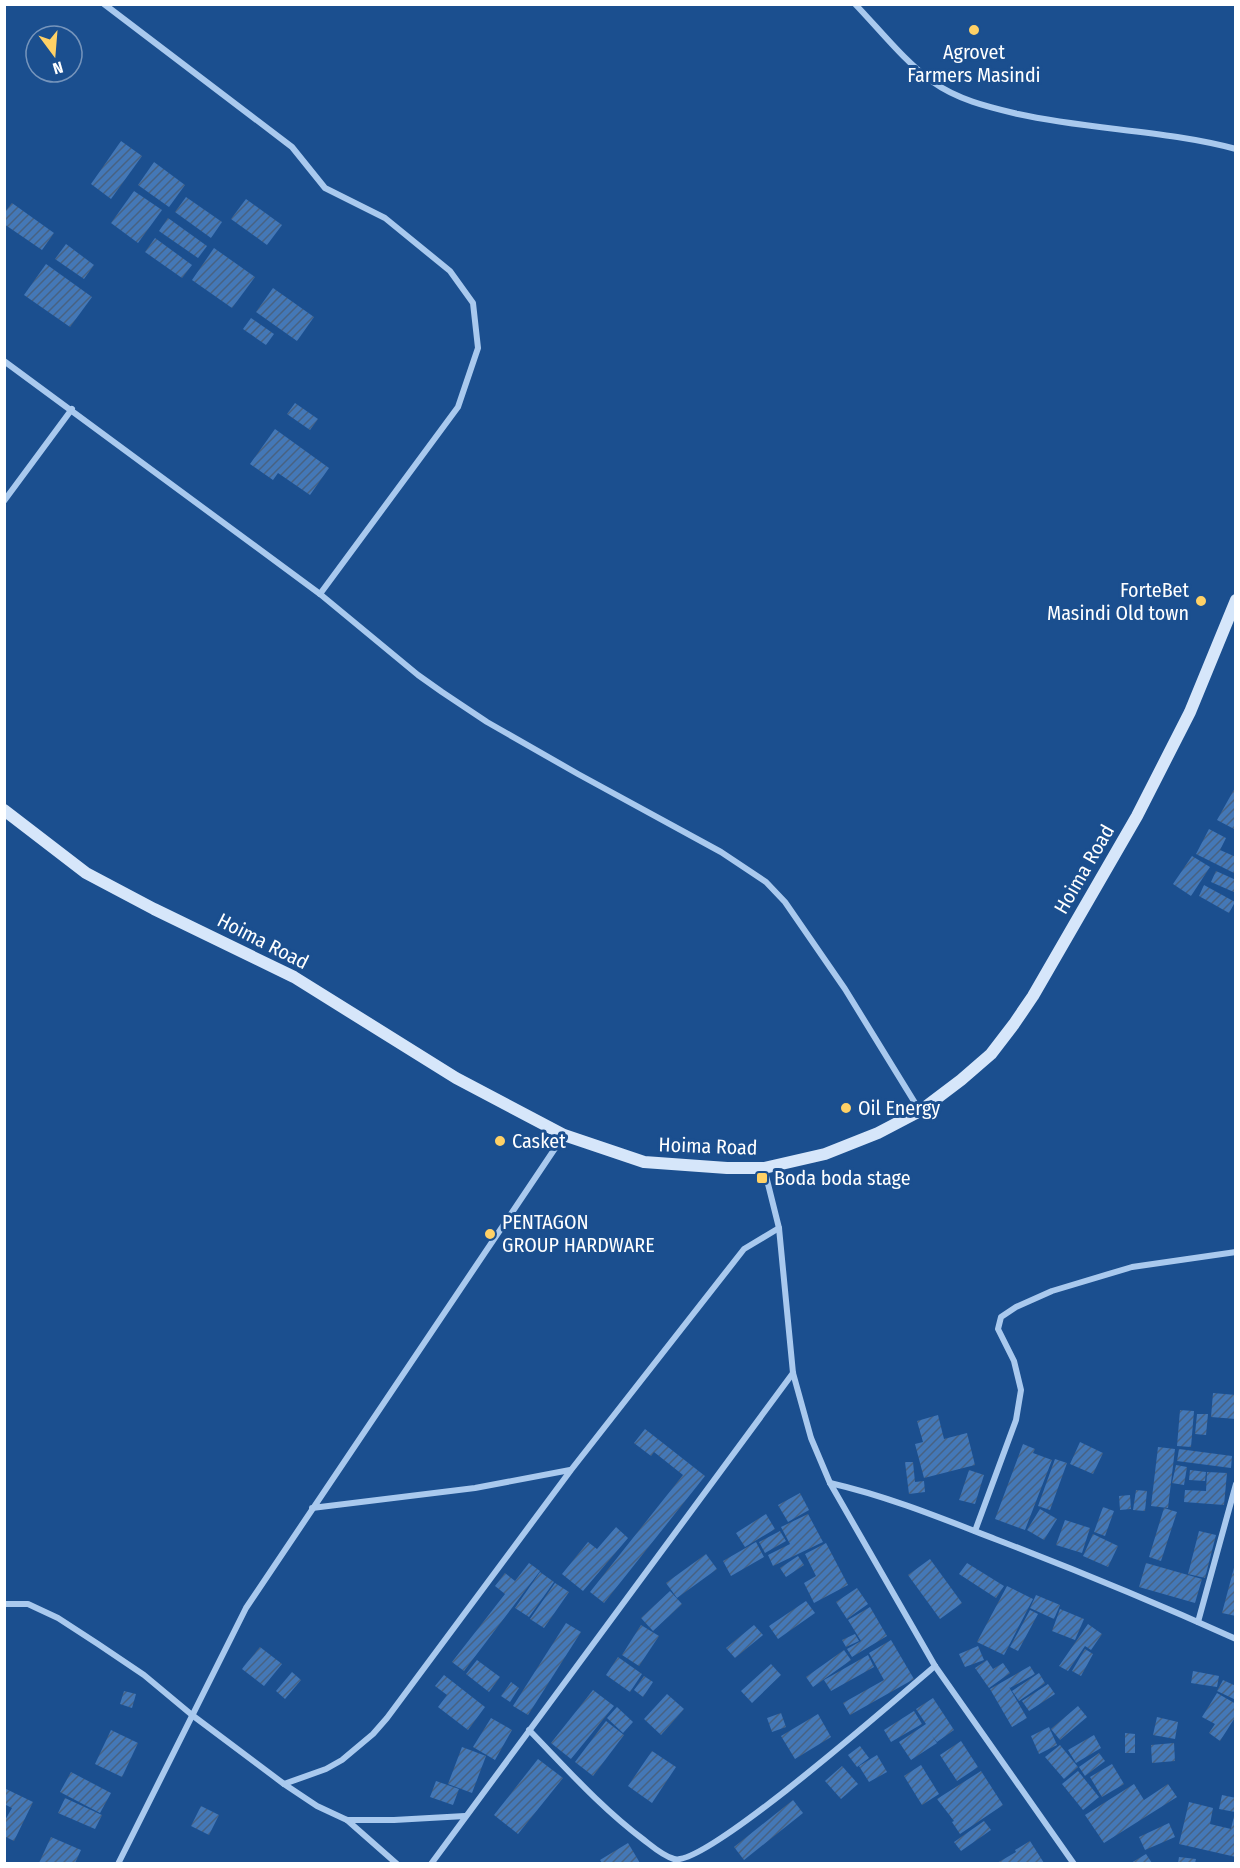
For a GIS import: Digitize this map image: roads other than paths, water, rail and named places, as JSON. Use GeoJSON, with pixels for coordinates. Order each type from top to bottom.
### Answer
{"type":"FeatureCollection","features":[{"type":"Feature","properties":{"kind":"main road","name":"Hoima Road"},"geometry":{"type":"LineString","coordinates":[[4,810],[86,873],[153,909],[294,977],[456,1078],[564,1135],[644,1162],[726,1168],[764,1168],[825,1154],[878,1133],[920,1111],[991,1054],[1033,996],[1137,816],[1190,712],[1233,616],[1236,600]]}},
{"type":"Feature","properties":{"kind":"street"},"geometry":{"type":"LineString","coordinates":[[104,4],[292,147],[325,188],[385,218],[450,271],[473,303],[478,348],[458,407],[320,594]]}},
{"type":"Feature","properties":{"kind":"street"},"geometry":{"type":"LineString","coordinates":[[855,4],[927,77],[951,93],[970,101],[1040,119],[1236,149]]}},
{"type":"Feature","properties":{"kind":"street"},"geometry":{"type":"LineString","coordinates":[[4,361],[320,594],[418,675],[487,722],[721,852],[766,882],[785,902],[845,989],[920,1111]]}},
{"type":"Feature","properties":{"kind":"street"},"geometry":{"type":"LineString","coordinates":[[4,501],[72,409]]}},
{"type":"Feature","properties":{"kind":"street"},"geometry":{"type":"LineString","coordinates":[[118,1863],[246,1608],[564,1135]]}},
{"type":"Feature","properties":{"kind":"street"},"geometry":{"type":"LineString","coordinates":[[764,1168],[779,1228],[792,1373],[811,1438],[830,1483],[935,1666],[1074,1863]]}},
{"type":"Feature","properties":{"kind":"street"},"geometry":{"type":"LineString","coordinates":[[284,1784],[326,1769],[342,1760],[373,1734],[444,1643],[571,1470],[744,1249],[779,1228]]}},
{"type":"Feature","properties":{"kind":"street"},"geometry":{"type":"LineString","coordinates":[[975,1531],[1016,1420],[1021,1390],[1014,1361],[998,1329],[1000,1317],[1052,1292],[1132,1267],[1236,1252]]}},
{"type":"Feature","properties":{"kind":"street"},"geometry":{"type":"LineString","coordinates":[[431,1863],[792,1373]]}},
{"type":"Feature","properties":{"kind":"street"},"geometry":{"type":"LineString","coordinates":[[312,1508],[475,1488],[571,1470]]}},
{"type":"Feature","properties":{"kind":"street"},"geometry":{"type":"LineString","coordinates":[[830,1483],[871,1492],[975,1531],[1080,1572],[1236,1639]]}},
{"type":"Feature","properties":{"kind":"street"},"geometry":{"type":"LineString","coordinates":[[1198,1622],[1236,1484]]}},
{"type":"Feature","properties":{"kind":"street"},"geometry":{"type":"LineString","coordinates":[[4,1604],[28,1604],[58,1618],[144,1675],[192,1715],[284,1784],[317,1806],[347,1820],[398,1863]]}},
{"type":"Feature","properties":{"kind":"street"},"geometry":{"type":"LineString","coordinates":[[529,1730],[615,1818],[662,1854],[683,1860],[704,1849],[831,1755],[935,1666]]}},
{"type":"Feature","properties":{"kind":"street"},"geometry":{"type":"LineString","coordinates":[[347,1820],[465,1816]]}},
{"type":"Feature","properties":{"kind":"place","name":"Agrovet Farmers Masindi"},"geometry":{"type":"Point","coordinates":[974,30]}},
{"type":"Feature","properties":{"kind":"place","name":"ForteBet Masindi Old town"},"geometry":{"type":"Point","coordinates":[1201,601]}},
{"type":"Feature","properties":{"kind":"place","name":"Oil Energy"},"geometry":{"type":"Point","coordinates":[846,1108]}},
{"type":"Feature","properties":{"kind":"place","name":"Casket"},"geometry":{"type":"Point","coordinates":[500,1141]}},
{"type":"Feature","properties":{"kind":"place","name":"Boda boda stage"},"geometry":{"type":"Point","coordinates":[762,1178]}},
{"type":"Feature","properties":{"kind":"place","name":"PENTAGON GROUP HARDWARE"},"geometry":{"type":"Point","coordinates":[490,1234]}}]}
